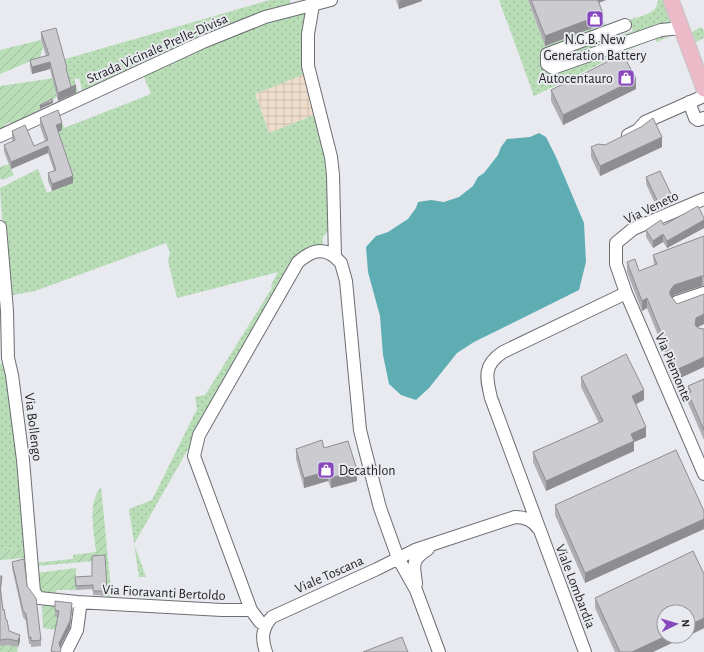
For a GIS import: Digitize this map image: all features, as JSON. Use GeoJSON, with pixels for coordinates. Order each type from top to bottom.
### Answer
{"type":"FeatureCollection","features":[{"type":"Feature","properties":{"kind":"main road"},"geometry":{"type":"LineString","coordinates":[[671,0],[704,89]]}},
{"type":"Feature","properties":{"kind":"street","name":"Strada Vicinale Prelle-Divisa"},"geometry":{"type":"LineString","coordinates":[[0,136],[202,42],[265,17],[331,0]]}},
{"type":"Feature","properties":{"kind":"street"},"geometry":{"type":"LineString","coordinates":[[313,5],[308,34],[308,66],[332,163],[335,257]]}},
{"type":"Feature","properties":{"kind":"street"},"geometry":{"type":"LineString","coordinates":[[625,25],[547,54],[548,64],[553,68],[661,30],[682,28]]}},
{"type":"Feature","properties":{"kind":"street"},"geometry":{"type":"LineString","coordinates":[[620,139],[638,130],[644,122],[704,96]]}},
{"type":"Feature","properties":{"kind":"street"},"geometry":{"type":"LineString","coordinates":[[689,102],[695,118],[698,120],[704,118]]}},
{"type":"Feature","properties":{"kind":"street","name":"Via Veneto"},"geometry":{"type":"LineString","coordinates":[[626,293],[616,264],[616,243],[633,229],[704,199]]}},
{"type":"Feature","properties":{"kind":"street","name":"Via Bollengo"},"geometry":{"type":"LineString","coordinates":[[0,227],[7,311],[4,360],[12,375],[23,460],[34,592],[39,598],[74,601]]}},
{"type":"Feature","properties":{"kind":"street"},"geometry":{"type":"LineString","coordinates":[[266,652],[262,636],[265,625],[260,622],[251,610],[194,456],[194,451],[199,434],[298,262],[315,251],[327,252],[341,263],[346,280],[360,430],[364,446],[380,508],[398,558],[416,590],[439,652]]}},
{"type":"Feature","properties":{"kind":"street","name":"Via Piemonte"},"geometry":{"type":"LineString","coordinates":[[626,293],[704,474]]}},
{"type":"Feature","properties":{"kind":"street","name":"Viale Lombardia"},"geometry":{"type":"LineString","coordinates":[[585,652],[539,530],[491,398],[486,380],[488,368],[494,358],[503,352],[626,293]]}},
{"type":"Feature","properties":{"kind":"street"},"geometry":{"type":"LineString","coordinates":[[677,302],[704,293]]}},
{"type":"Feature","properties":{"kind":"street"},"geometry":{"type":"LineString","coordinates":[[514,518],[520,510],[524,499],[524,488]]}},
{"type":"Feature","properties":{"kind":"street"},"geometry":{"type":"LineString","coordinates":[[514,518],[527,518],[534,523],[539,530]]}},
{"type":"Feature","properties":{"kind":"street","name":"Viale Toscana"},"geometry":{"type":"LineString","coordinates":[[265,625],[272,617],[280,613],[420,548],[514,518]]}},
{"type":"Feature","properties":{"kind":"street"},"geometry":{"type":"LineString","coordinates":[[416,590],[414,563],[417,558],[434,544]]}},
{"type":"Feature","properties":{"kind":"street"},"geometry":{"type":"LineString","coordinates":[[66,652],[78,624],[80,608],[74,601]]}},
{"type":"Feature","properties":{"kind":"street","name":"Via Fioravanti Bertoldo"},"geometry":{"type":"LineString","coordinates":[[74,601],[222,610],[251,610]]}},
{"type":"Feature","properties":{"kind":"shaded area"},"geometry":{"type":"Polygon","coordinates":[[[305,74],[316,114],[269,133],[255,93],[305,74]]]}},
{"type":"Feature","properties":{"kind":"green space"},"geometry":{"type":"Polygon","coordinates":[[[270,0],[290,0],[290,8],[83,94],[79,78],[74,79],[78,92],[71,94],[62,60],[270,0]]]}},
{"type":"Feature","properties":{"kind":"green space"},"geometry":{"type":"Polygon","coordinates":[[[499,0],[528,0],[545,46],[605,23],[611,39],[633,31],[629,20],[648,14],[655,8],[658,0],[664,0],[676,33],[657,42],[655,39],[639,45],[534,96],[499,0]]]}},
{"type":"Feature","properties":{"kind":"green space"},"geometry":{"type":"Polygon","coordinates":[[[306,9],[305,74],[255,94],[269,133],[316,114],[326,154],[332,227],[323,237],[322,247],[310,248],[192,440],[189,450],[187,451],[134,544],[129,509],[152,500],[197,409],[195,397],[205,395],[272,288],[271,285],[278,272],[177,298],[168,261],[170,253],[166,243],[35,291],[8,296],[0,188],[38,169],[47,193],[73,183],[56,133],[62,130],[58,111],[64,128],[151,94],[142,72],[234,31],[306,9]]]}},
{"type":"Feature","properties":{"kind":"green space"},"geometry":{"type":"Polygon","coordinates":[[[701,27],[704,31],[704,38],[696,42],[692,32],[701,27]]]}},
{"type":"Feature","properties":{"kind":"green space"},"geometry":{"type":"Polygon","coordinates":[[[41,40],[43,47],[40,57],[0,74],[0,50],[41,40]]]}},
{"type":"Feature","properties":{"kind":"green space"},"geometry":{"type":"Polygon","coordinates":[[[54,78],[57,97],[40,108],[42,111],[11,126],[10,122],[4,125],[4,129],[0,128],[0,86],[54,78]]]}},
{"type":"Feature","properties":{"kind":"green space"},"geometry":{"type":"Polygon","coordinates":[[[9,164],[14,175],[3,180],[0,178],[0,167],[9,164]]]}},
{"type":"Feature","properties":{"kind":"green space"},"geometry":{"type":"Polygon","coordinates":[[[0,363],[7,367],[28,548],[0,551],[0,363]]]}},
{"type":"Feature","properties":{"kind":"green space"},"geometry":{"type":"Polygon","coordinates":[[[101,487],[112,600],[107,598],[105,560],[38,566],[33,563],[73,559],[73,555],[96,552],[92,518],[94,501],[101,487]]]}},
{"type":"Feature","properties":{"kind":"green space"},"geometry":{"type":"Polygon","coordinates":[[[134,545],[146,577],[139,577],[134,545]]]}},
{"type":"Feature","properties":{"kind":"green space"},"geometry":{"type":"Polygon","coordinates":[[[28,548],[25,558],[0,560],[0,551],[28,548]]]}},
{"type":"Feature","properties":{"kind":"green space"},"geometry":{"type":"Polygon","coordinates":[[[76,568],[76,590],[57,590],[53,595],[39,593],[36,573],[76,568]]]}},
{"type":"Feature","properties":{"kind":"green space"},"geometry":{"type":"Polygon","coordinates":[[[55,603],[59,617],[57,630],[43,628],[42,607],[44,604],[55,603]]]}},
{"type":"Feature","properties":{"kind":"green space"},"geometry":{"type":"Polygon","coordinates":[[[10,644],[18,647],[17,652],[0,652],[0,646],[10,644]]]}},
{"type":"Feature","properties":{"kind":"water"},"geometry":{"type":"Polygon","coordinates":[[[539,133],[546,137],[556,157],[584,223],[586,262],[579,290],[474,342],[457,353],[429,388],[416,400],[401,395],[389,384],[383,355],[380,316],[368,272],[366,247],[376,236],[388,232],[408,219],[416,208],[418,202],[431,200],[444,202],[459,197],[473,186],[478,177],[484,173],[498,155],[501,147],[507,139],[530,137],[539,133]]]}},
{"type":"Feature","properties":{"kind":"building"},"geometry":{"type":"Polygon","coordinates":[[[531,0],[598,0],[603,14],[545,36],[531,0]]]}},
{"type":"Feature","properties":{"kind":"building"},"geometry":{"type":"Polygon","coordinates":[[[56,28],[71,87],[76,85],[58,93],[50,62],[32,67],[30,60],[49,55],[41,32],[56,28]]]}},
{"type":"Feature","properties":{"kind":"building"},"geometry":{"type":"Polygon","coordinates":[[[623,54],[636,79],[563,115],[551,90],[623,54]]]}},
{"type":"Feature","properties":{"kind":"building"},"geometry":{"type":"Polygon","coordinates":[[[52,99],[53,101],[40,106],[40,105],[52,99]]]}},
{"type":"Feature","properties":{"kind":"building"},"geometry":{"type":"Polygon","coordinates":[[[58,110],[62,123],[56,125],[73,176],[52,184],[48,173],[56,170],[48,146],[11,162],[4,145],[15,140],[12,131],[25,125],[34,146],[48,140],[40,118],[58,110]]]}},
{"type":"Feature","properties":{"kind":"building"},"geometry":{"type":"Polygon","coordinates":[[[653,118],[662,137],[600,166],[591,147],[598,144],[605,145],[641,127],[653,118]]]}},
{"type":"Feature","properties":{"kind":"building"},"geometry":{"type":"Polygon","coordinates":[[[660,171],[672,196],[658,202],[646,177],[660,171]]]}},
{"type":"Feature","properties":{"kind":"building"},"geometry":{"type":"Polygon","coordinates":[[[698,206],[704,220],[667,241],[663,234],[653,241],[646,230],[661,220],[664,225],[698,206]]]}},
{"type":"Feature","properties":{"kind":"building"},"geometry":{"type":"Polygon","coordinates":[[[704,236],[704,276],[674,285],[670,291],[670,295],[677,304],[704,294],[704,314],[696,318],[695,325],[698,328],[704,329],[704,357],[676,370],[647,298],[642,301],[627,262],[635,259],[639,271],[657,264],[653,255],[704,236]]]}},
{"type":"Feature","properties":{"kind":"building"},"geometry":{"type":"Polygon","coordinates":[[[626,354],[644,390],[632,396],[646,427],[631,434],[634,441],[546,481],[533,452],[603,421],[581,377],[626,354]]]}},
{"type":"Feature","properties":{"kind":"building"},"geometry":{"type":"Polygon","coordinates":[[[704,379],[704,430],[688,393],[691,392],[688,386],[704,379]]]}},
{"type":"Feature","properties":{"kind":"building","name":"Decathlon"},"geometry":{"type":"Polygon","coordinates":[[[322,440],[324,448],[348,441],[357,470],[331,478],[328,471],[304,478],[296,449],[322,440]]]}},
{"type":"Feature","properties":{"kind":"building"},"geometry":{"type":"Polygon","coordinates":[[[676,450],[704,511],[704,519],[585,573],[555,505],[676,450]]]}},
{"type":"Feature","properties":{"kind":"building"},"geometry":{"type":"Polygon","coordinates":[[[693,551],[704,574],[704,618],[696,622],[696,604],[656,604],[656,641],[632,652],[620,652],[595,598],[693,551]]]}},
{"type":"Feature","properties":{"kind":"building"},"geometry":{"type":"Polygon","coordinates":[[[105,555],[107,591],[93,591],[93,585],[76,586],[75,577],[92,576],[92,556],[105,555]]]}},
{"type":"Feature","properties":{"kind":"building"},"geometry":{"type":"Polygon","coordinates":[[[24,559],[27,586],[36,598],[41,640],[31,641],[31,637],[29,638],[26,614],[23,610],[12,562],[24,559]]]}},
{"type":"Feature","properties":{"kind":"building"},"geometry":{"type":"Polygon","coordinates":[[[0,576],[2,576],[1,585],[0,585],[0,576]]]}},
{"type":"Feature","properties":{"kind":"building"},"geometry":{"type":"Polygon","coordinates":[[[0,586],[3,610],[4,609],[9,631],[20,635],[18,641],[8,639],[0,640],[0,586]]]}},
{"type":"Feature","properties":{"kind":"building"},"geometry":{"type":"Polygon","coordinates":[[[55,601],[72,603],[70,621],[59,643],[61,650],[60,652],[51,651],[59,611],[55,610],[55,601]]]}},
{"type":"Feature","properties":{"kind":"building"},"geometry":{"type":"Polygon","coordinates":[[[402,637],[408,652],[363,652],[402,637]]]}},
{"type":"Feature","properties":{"kind":"place","name":"N.G.B. New Generation Battery"},"geometry":{"type":"Point","coordinates":[595,19]}},
{"type":"Feature","properties":{"kind":"place","name":"Autocentauro"},"geometry":{"type":"Point","coordinates":[626,78]}},
{"type":"Feature","properties":{"kind":"place","name":"Decathlon"},"geometry":{"type":"Point","coordinates":[326,470]}}]}
